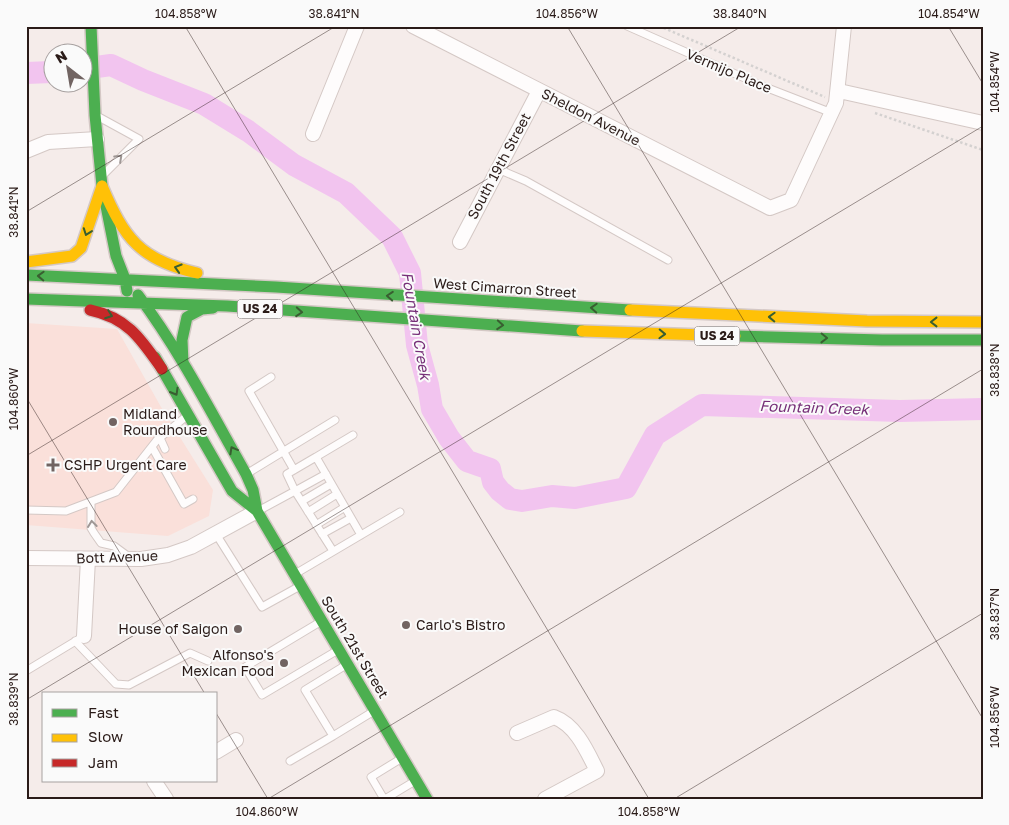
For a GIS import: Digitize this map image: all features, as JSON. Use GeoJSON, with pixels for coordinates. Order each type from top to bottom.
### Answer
{"type":"FeatureCollection","features":[{"type":"Feature","properties":{"kind":"main road","name":"South 21st Street"},"geometry":{"type":"LineString","coordinates":[[91,32],[95,115],[101,182],[116,256],[125,279],[128,303],[162,369],[232,491],[257,511]]}},
{"type":"Feature","properties":{"kind":"main road"},"geometry":{"type":"LineString","coordinates":[[26,262],[72,256],[81,248],[101,182]]}},
{"type":"Feature","properties":{"kind":"main road"},"geometry":{"type":"LineString","coordinates":[[101,182],[112,210],[132,241],[160,262],[190,272],[260,286]]}},
{"type":"Feature","properties":{"kind":"main road","name":"West Cimarron Street"},"geometry":{"type":"LineString","coordinates":[[26,275],[260,286],[657,312],[868,321],[983,322]]}},
{"type":"Feature","properties":{"kind":"main road","name":"South 21st Street"},"geometry":{"type":"LineString","coordinates":[[125,279],[146,303],[183,363],[246,474],[253,490],[257,511],[427,799]]}},
{"type":"Feature","properties":{"kind":"main road"},"geometry":{"type":"LineString","coordinates":[[26,300],[93,310],[120,319],[139,336],[162,369]]}},
{"type":"Feature","properties":{"kind":"main road","name":"US 24"},"geometry":{"type":"LineString","coordinates":[[26,300],[227,306],[375,318],[585,331],[882,340],[983,340]]}},
{"type":"Feature","properties":{"kind":"main road"},"geometry":{"type":"LineString","coordinates":[[183,363],[182,331],[187,317],[202,309],[227,306]]}},
{"type":"Feature","properties":{"kind":"street"},"geometry":{"type":"LineString","coordinates":[[313,134],[357,26]]}},
{"type":"Feature","properties":{"kind":"street","name":"Sheldon Avenue"},"geometry":{"type":"LineString","coordinates":[[413,26],[770,208],[791,200],[836,102]]}},
{"type":"Feature","properties":{"kind":"street"},"geometry":{"type":"LineString","coordinates":[[836,102],[844,26]]}},
{"type":"Feature","properties":{"kind":"street","name":"South 19th Street"},"geometry":{"type":"LineString","coordinates":[[460,242],[539,91]]}},
{"type":"Feature","properties":{"kind":"street","name":"Vermijo Place"},"geometry":{"type":"LineString","coordinates":[[836,102],[983,123]]}},
{"type":"Feature","properties":{"kind":"street"},"geometry":{"type":"LineString","coordinates":[[26,152],[48,142],[97,140]]}},
{"type":"Feature","properties":{"kind":"street","name":"Bott Avenue"},"geometry":{"type":"LineString","coordinates":[[26,558],[131,559],[168,556],[191,547],[257,511]]}},
{"type":"Feature","properties":{"kind":"street"},"geometry":{"type":"LineString","coordinates":[[79,639],[88,559]]}},
{"type":"Feature","properties":{"kind":"street"},"geometry":{"type":"LineString","coordinates":[[517,733],[554,717],[563,720],[582,742],[597,771],[544,799]]}},
{"type":"Feature","properties":{"kind":"street"},"geometry":{"type":"LineString","coordinates":[[218,751],[236,740]]}},
{"type":"Feature","properties":{"kind":"lane","name":"Vermijo Place"},"geometry":{"type":"LineString","coordinates":[[627,26],[765,87],[836,102]]}},
{"type":"Feature","properties":{"kind":"lane"},"geometry":{"type":"LineString","coordinates":[[95,115],[139,139],[101,182]]}},
{"type":"Feature","properties":{"kind":"lane"},"geometry":{"type":"LineString","coordinates":[[498,169],[526,182],[668,260]]}},
{"type":"Feature","properties":{"kind":"lane"},"geometry":{"type":"LineString","coordinates":[[271,377],[249,391],[294,470]]}},
{"type":"Feature","properties":{"kind":"lane"},"geometry":{"type":"LineString","coordinates":[[26,510],[66,511],[116,492],[160,438],[189,415]]}},
{"type":"Feature","properties":{"kind":"lane"},"geometry":{"type":"LineString","coordinates":[[246,474],[335,420]]}},
{"type":"Feature","properties":{"kind":"lane"},"geometry":{"type":"LineString","coordinates":[[333,552],[295,491],[287,474],[354,435]]}},
{"type":"Feature","properties":{"kind":"lane"},"geometry":{"type":"LineString","coordinates":[[160,438],[165,449]]}},
{"type":"Feature","properties":{"kind":"lane"},"geometry":{"type":"LineString","coordinates":[[152,447],[184,504],[193,499]]}},
{"type":"Feature","properties":{"kind":"lane"},"geometry":{"type":"LineString","coordinates":[[316,457],[361,535]]}},
{"type":"Feature","properties":{"kind":"lane"},"geometry":{"type":"LineString","coordinates":[[257,511],[326,474]]}},
{"type":"Feature","properties":{"kind":"lane"},"geometry":{"type":"LineString","coordinates":[[302,501],[331,484]]}},
{"type":"Feature","properties":{"kind":"lane"},"geometry":{"type":"LineString","coordinates":[[308,512],[337,494]]}},
{"type":"Feature","properties":{"kind":"lane"},"geometry":{"type":"LineString","coordinates":[[91,502],[91,528],[101,543],[114,546],[126,553],[131,559]]}},
{"type":"Feature","properties":{"kind":"lane"},"geometry":{"type":"LineString","coordinates":[[316,525],[345,507]]}},
{"type":"Feature","properties":{"kind":"lane"},"geometry":{"type":"LineString","coordinates":[[294,574],[400,512]]}},
{"type":"Feature","properties":{"kind":"lane"},"geometry":{"type":"LineString","coordinates":[[322,534],[351,518]]}},
{"type":"Feature","properties":{"kind":"lane"},"geometry":{"type":"LineString","coordinates":[[216,534],[262,607],[301,586]]}},
{"type":"Feature","properties":{"kind":"lane"},"geometry":{"type":"LineString","coordinates":[[322,621],[245,667],[262,695],[339,650]]}},
{"type":"Feature","properties":{"kind":"lane"},"geometry":{"type":"LineString","coordinates":[[26,670],[79,639],[116,684],[129,685],[190,653],[208,661]]}},
{"type":"Feature","properties":{"kind":"lane"},"geometry":{"type":"LineString","coordinates":[[334,736],[305,690],[347,664]]}},
{"type":"Feature","properties":{"kind":"lane"},"geometry":{"type":"LineString","coordinates":[[290,761],[374,711]]}},
{"type":"Feature","properties":{"kind":"lane"},"geometry":{"type":"LineString","coordinates":[[403,758],[371,777],[385,799],[416,780]]}},
{"type":"Feature","properties":{"kind":"path"},"geometry":{"type":"LineString","coordinates":[[659,26],[836,102]]}},
{"type":"Feature","properties":{"kind":"path"},"geometry":{"type":"LineString","coordinates":[[872,112],[983,150]]}},
{"type":"Feature","properties":{"kind":"shaded area"},"geometry":{"type":"Polygon","coordinates":[[[26,323],[117,329],[161,407],[213,490],[209,516],[168,536],[26,525],[26,323]]]}},
{"type":"Feature","properties":{"kind":"waterway","name":"Fountain Creek"},"geometry":{"type":"LineString","coordinates":[[92,68],[111,65],[204,104],[248,131],[294,165],[346,193],[392,237],[410,273],[417,345],[428,385],[432,409],[449,438],[467,461],[490,469],[493,482],[510,499],[522,501],[552,496],[575,498],[626,488],[655,435],[702,405],[900,411],[983,409]]}},
{"type":"Feature","properties":{"kind":"waterway","name":"Fountain Creek"},"geometry":{"type":"LineString","coordinates":[[26,73],[42,72]]}},
{"type":"Feature","properties":{"kind":"traffic: fast"},"geometry":{"type":"LineString","coordinates":[[91,26],[95,115],[102,186],[116,256],[125,279],[127,291]]}},
{"type":"Feature","properties":{"kind":"traffic: fast"},"geometry":{"type":"LineString","coordinates":[[26,275],[276,287],[630,310]]}},
{"type":"Feature","properties":{"kind":"traffic: fast"},"geometry":{"type":"LineString","coordinates":[[138,295],[182,360],[246,474],[253,490],[257,511]]}},
{"type":"Feature","properties":{"kind":"traffic: fast"},"geometry":{"type":"LineString","coordinates":[[26,299],[227,306],[582,331]]}},
{"type":"Feature","properties":{"kind":"traffic: fast"},"geometry":{"type":"LineString","coordinates":[[183,363],[182,340],[187,317],[202,309],[213,308]]}},
{"type":"Feature","properties":{"kind":"traffic: fast"},"geometry":{"type":"LineString","coordinates":[[735,336],[882,340],[983,340]]}},
{"type":"Feature","properties":{"kind":"traffic: fast"},"geometry":{"type":"LineString","coordinates":[[155,357],[232,491],[257,511],[427,799]]}},
{"type":"Feature","properties":{"kind":"traffic: slow"},"geometry":{"type":"LineString","coordinates":[[102,186],[118,220],[136,244],[161,261],[177,268],[197,273]]}},
{"type":"Feature","properties":{"kind":"traffic: slow"},"geometry":{"type":"LineString","coordinates":[[26,262],[72,256],[81,248],[102,186]]}},
{"type":"Feature","properties":{"kind":"traffic: slow"},"geometry":{"type":"LineString","coordinates":[[630,310],[867,321],[983,322]]}},
{"type":"Feature","properties":{"kind":"traffic: slow"},"geometry":{"type":"LineString","coordinates":[[582,331],[735,336]]}},
{"type":"Feature","properties":{"kind":"traffic: jam"},"geometry":{"type":"LineString","coordinates":[[90,310],[114,318],[124,324],[140,339],[162,369]]}},
{"type":"Feature","properties":{"kind":"place","name":"Midland Roundhouse"},"geometry":{"type":"Point","coordinates":[113,422]}},
{"type":"Feature","properties":{"kind":"place","name":"CSHP Urgent Care"},"geometry":{"type":"Point","coordinates":[53,465]}},
{"type":"Feature","properties":{"kind":"place","name":"Carlo's Bistro"},"geometry":{"type":"Point","coordinates":[406,625]}},
{"type":"Feature","properties":{"kind":"place","name":"House of Saigon"},"geometry":{"type":"Point","coordinates":[238,629]}},
{"type":"Feature","properties":{"kind":"place","name":"Alfonso's Mexican Food"},"geometry":{"type":"Point","coordinates":[284,663]}}]}
